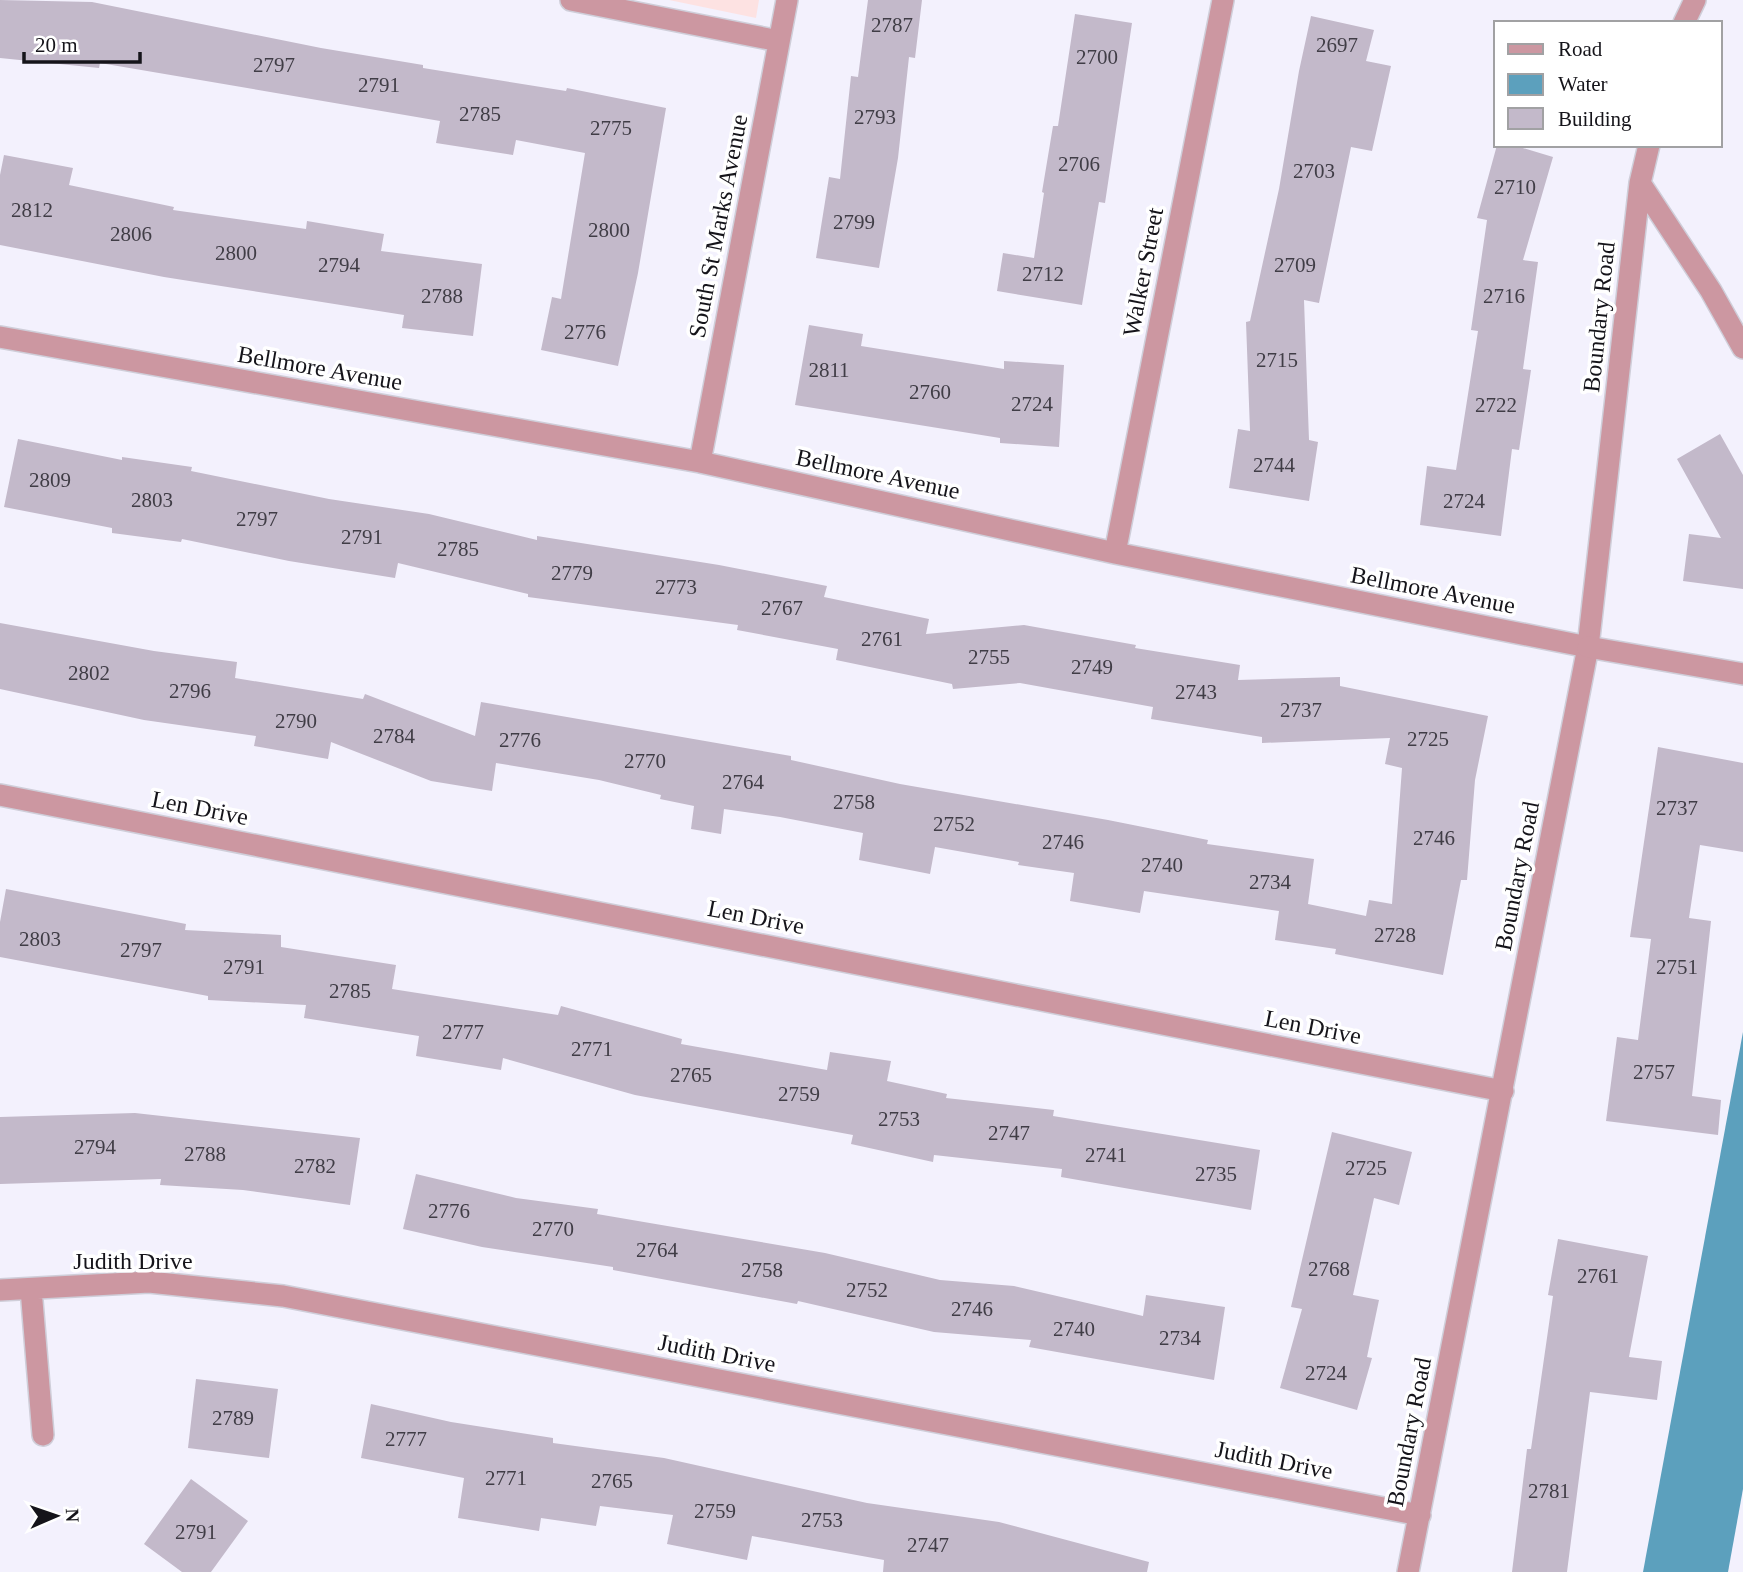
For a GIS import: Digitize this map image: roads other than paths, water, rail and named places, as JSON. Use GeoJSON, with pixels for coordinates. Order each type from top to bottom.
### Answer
{"type":"FeatureCollection","features":[{"type":"Feature","properties":{"kind":"street"},"geometry":{"type":"LineString","coordinates":[[571,0],[779,41]]}},
{"type":"Feature","properties":{"kind":"street","name":"South St Marks Avenue"},"geometry":{"type":"LineString","coordinates":[[700,462],[787,0]]}},
{"type":"Feature","properties":{"kind":"street","name":"Walker Street"},"geometry":{"type":"LineString","coordinates":[[1115,553],[1223,0]]}},
{"type":"Feature","properties":{"kind":"street"},"geometry":{"type":"LineString","coordinates":[[1685,21],[1695,0]]}},
{"type":"Feature","properties":{"kind":"street","name":"Boundary Road"},"geometry":{"type":"LineString","coordinates":[[1408,1572],[1588,647],[1640,184],[1649,147]]}},
{"type":"Feature","properties":{"kind":"street"},"geometry":{"type":"LineString","coordinates":[[1640,184],[1711,291],[1743,348]]}},
{"type":"Feature","properties":{"kind":"street","name":"Bellmore Avenue"},"geometry":{"type":"LineString","coordinates":[[0,337],[700,462],[1115,553],[1588,647],[1743,674]]}},
{"type":"Feature","properties":{"kind":"street","name":"Len Drive"},"geometry":{"type":"LineString","coordinates":[[0,795],[1503,1091]]}},
{"type":"Feature","properties":{"kind":"street","name":"Judith Drive"},"geometry":{"type":"LineString","coordinates":[[0,1290],[149,1282],[283,1296],[1420,1515]]}},
{"type":"Feature","properties":{"kind":"street"},"geometry":{"type":"LineString","coordinates":[[31,1289],[43,1434]]}},
{"type":"Feature","properties":{"kind":"water"},"geometry":{"type":"Polygon","coordinates":[[[1743,1032],[1743,1489],[1728,1572],[1643,1572],[1743,1032]]]}}]}
